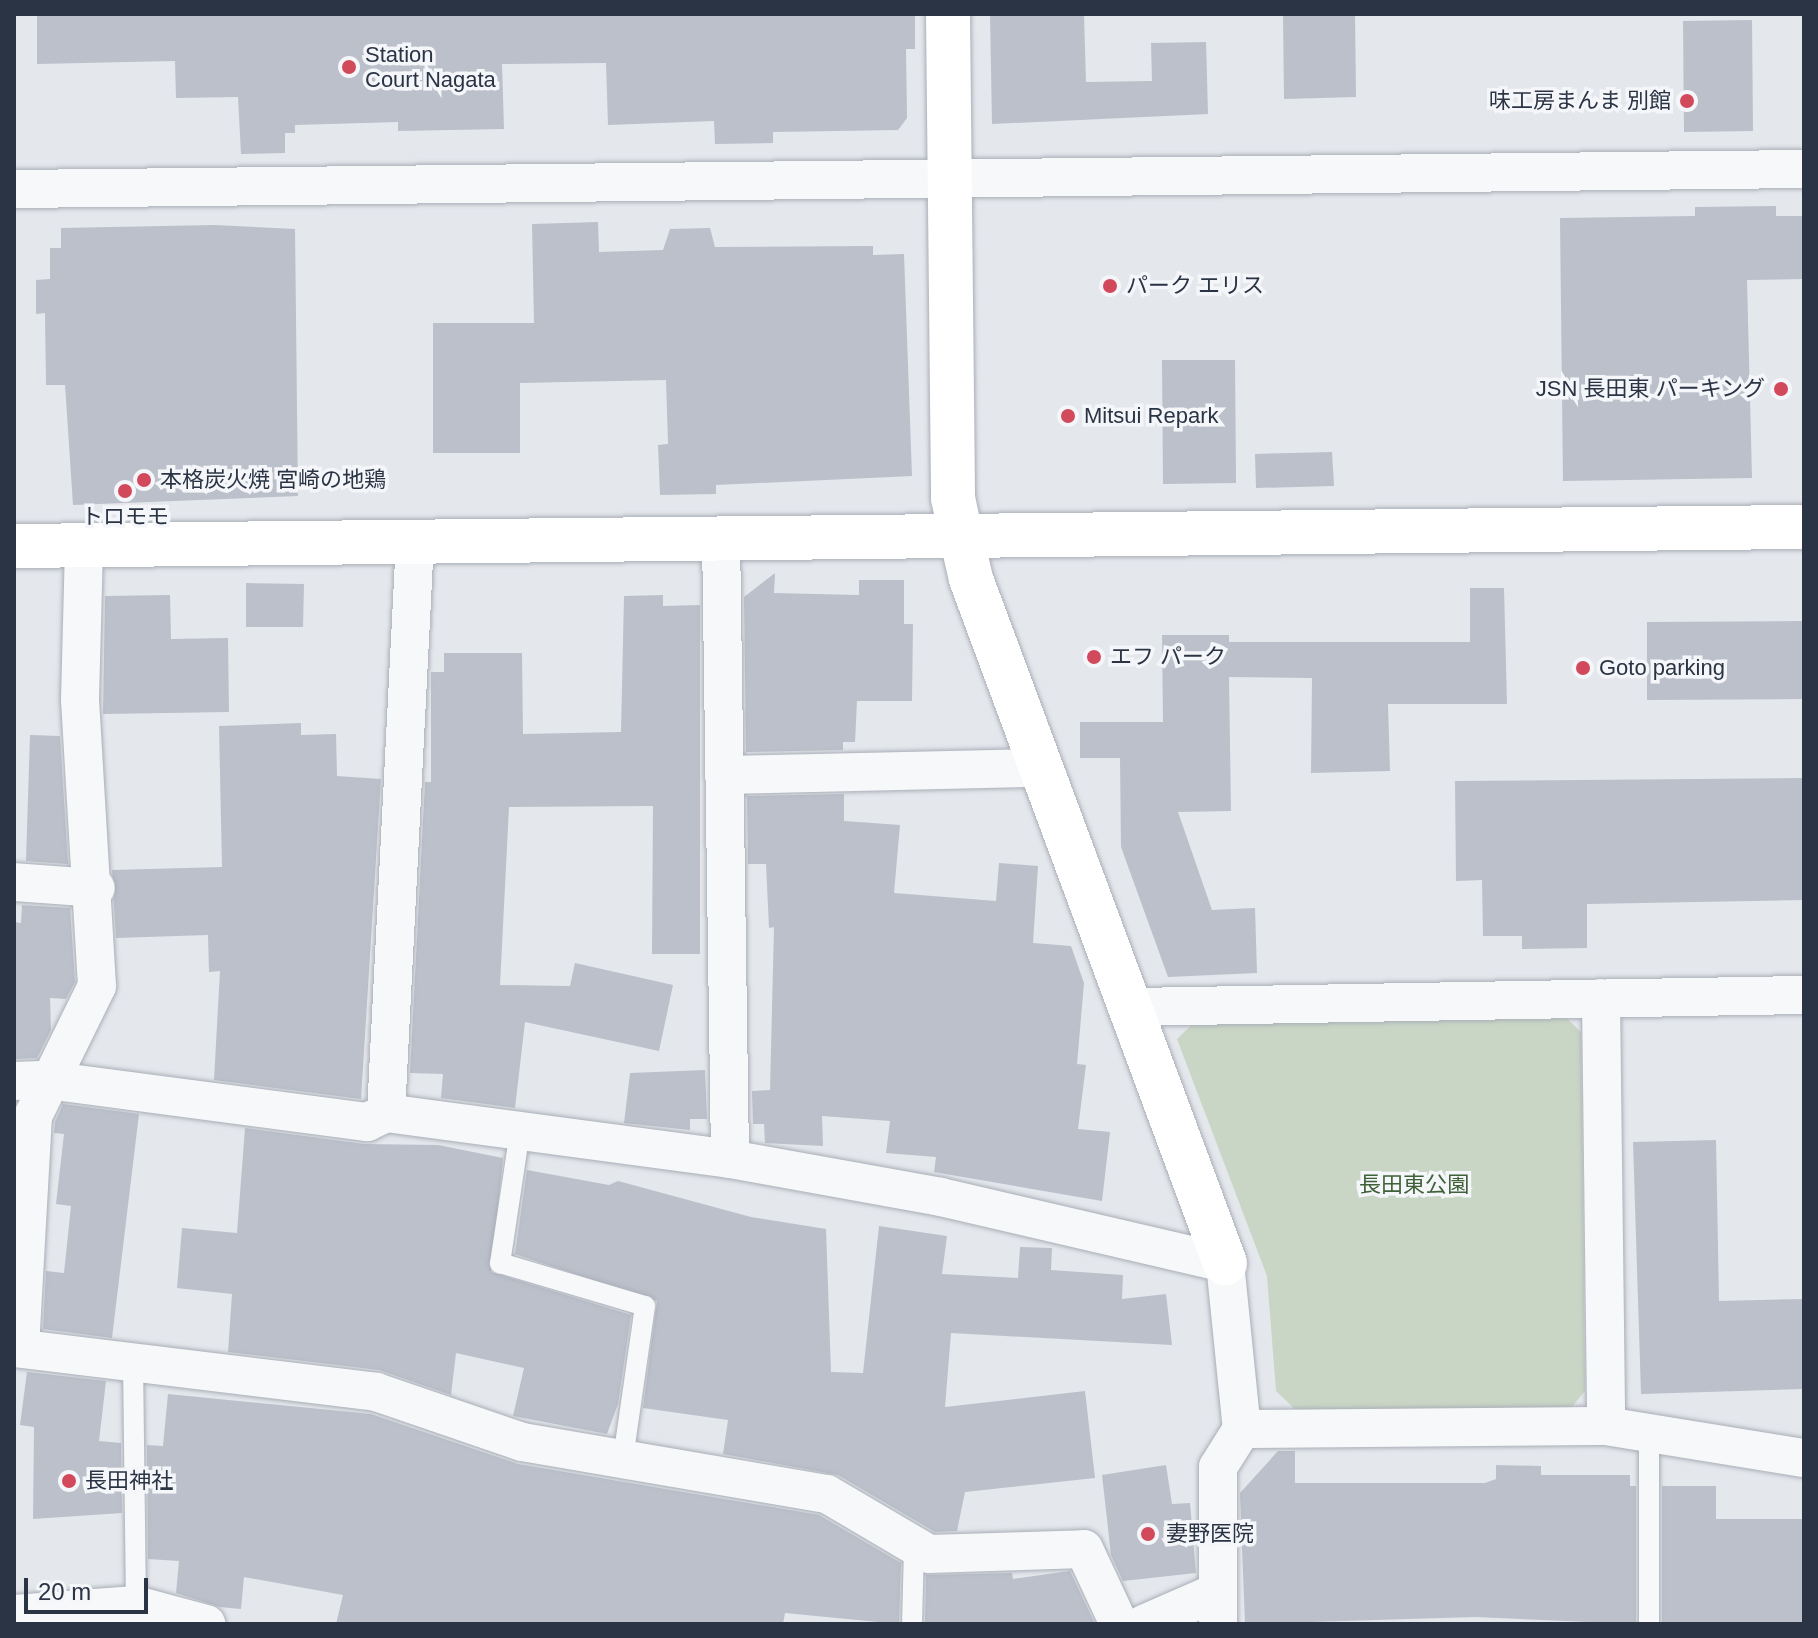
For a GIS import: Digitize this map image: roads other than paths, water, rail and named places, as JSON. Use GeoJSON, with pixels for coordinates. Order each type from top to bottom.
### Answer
{"type":"FeatureCollection","features":[{"type":"Feature","properties":{"kind":"street"},"geometry":{"type":"LineString","coordinates":[[948,14],[953,498],[960,531],[971,579],[1134,1007],[1225,1263],[1242,1429],[1218,1467],[1218,1608],[1144,1624]]}},
{"type":"Feature","properties":{"kind":"street"},"geometry":{"type":"LineString","coordinates":[[14,189],[1804,169]]}},
{"type":"Feature","properties":{"kind":"street"},"geometry":{"type":"LineString","coordinates":[[14,546],[960,531],[1804,527]]}},
{"type":"Feature","properties":{"kind":"street"},"geometry":{"type":"LineString","coordinates":[[721,536],[730,1159]]}},
{"type":"Feature","properties":{"kind":"street"},"geometry":{"type":"LineString","coordinates":[[386,1113],[415,540]]}},
{"type":"Feature","properties":{"kind":"street"},"geometry":{"type":"LineString","coordinates":[[84,547],[80,700],[96,888],[97,986],[30,1081],[33,1116],[17,1348],[376,1392],[522,1442],[827,1494],[929,1554],[1084,1549],[1119,1624]]}},
{"type":"Feature","properties":{"kind":"street"},"geometry":{"type":"LineString","coordinates":[[724,775],[1041,768]]}},
{"type":"Feature","properties":{"kind":"street"},"geometry":{"type":"LineString","coordinates":[[14,882],[96,888]]}},
{"type":"Feature","properties":{"kind":"street"},"geometry":{"type":"LineString","coordinates":[[1134,1007],[1804,995]]}},
{"type":"Feature","properties":{"kind":"street"},"geometry":{"type":"LineString","coordinates":[[1601,998],[1606,1426]]}},
{"type":"Feature","properties":{"kind":"street"},"geometry":{"type":"LineString","coordinates":[[30,1081],[367,1122],[386,1113],[730,1159],[941,1197],[1225,1263]]}},
{"type":"Feature","properties":{"kind":"street"},"geometry":{"type":"LineString","coordinates":[[1242,1429],[1606,1426],[1804,1458]]}},
{"type":"Feature","properties":{"kind":"street"},"geometry":{"type":"LineString","coordinates":[[14,1614],[136,1605],[206,1624]]}},
{"type":"Feature","properties":{"kind":"lane"},"geometry":{"type":"LineString","coordinates":[[520,1131],[500,1263],[645,1306],[623,1459]]}},
{"type":"Feature","properties":{"kind":"lane"},"geometry":{"type":"LineString","coordinates":[[133,1360],[136,1605]]}},
{"type":"Feature","properties":{"kind":"lane"},"geometry":{"type":"LineString","coordinates":[[1649,1433],[1649,1624]]}},
{"type":"Feature","properties":{"kind":"lane"},"geometry":{"type":"LineString","coordinates":[[912,1624],[914,1545]]}},
{"type":"Feature","properties":{"kind":"place","name":"Station Court Nagata"},"geometry":{"type":"Point","coordinates":[349,67]}},
{"type":"Feature","properties":{"kind":"place","name":"味工房まんま 別館"},"geometry":{"type":"Point","coordinates":[1687,101]}},
{"type":"Feature","properties":{"kind":"place","name":"パーク エリス"},"geometry":{"type":"Point","coordinates":[1110,286]}},
{"type":"Feature","properties":{"kind":"place","name":"JSN 長田東 パーキング"},"geometry":{"type":"Point","coordinates":[1781,389]}},
{"type":"Feature","properties":{"kind":"place","name":"Mitsui Repark"},"geometry":{"type":"Point","coordinates":[1068,416]}},
{"type":"Feature","properties":{"kind":"place","name":"本格炭火焼 宮崎の地鶏"},"geometry":{"type":"Point","coordinates":[144,480]}},
{"type":"Feature","properties":{"kind":"place","name":"トロモモ"},"geometry":{"type":"Point","coordinates":[125,491]}},
{"type":"Feature","properties":{"kind":"place","name":"エフ パーク"},"geometry":{"type":"Point","coordinates":[1094,657]}},
{"type":"Feature","properties":{"kind":"place","name":"Goto parking"},"geometry":{"type":"Point","coordinates":[1583,668]}},
{"type":"Feature","properties":{"kind":"place","name":"長田神社"},"geometry":{"type":"Point","coordinates":[69,1481]}},
{"type":"Feature","properties":{"kind":"place","name":"妻野医院"},"geometry":{"type":"Point","coordinates":[1148,1534]}},
{"type":"Feature","properties":{"kind":"park label","name":"長田東公園"},"geometry":{"type":"Point","coordinates":[1414,1185]}}]}
